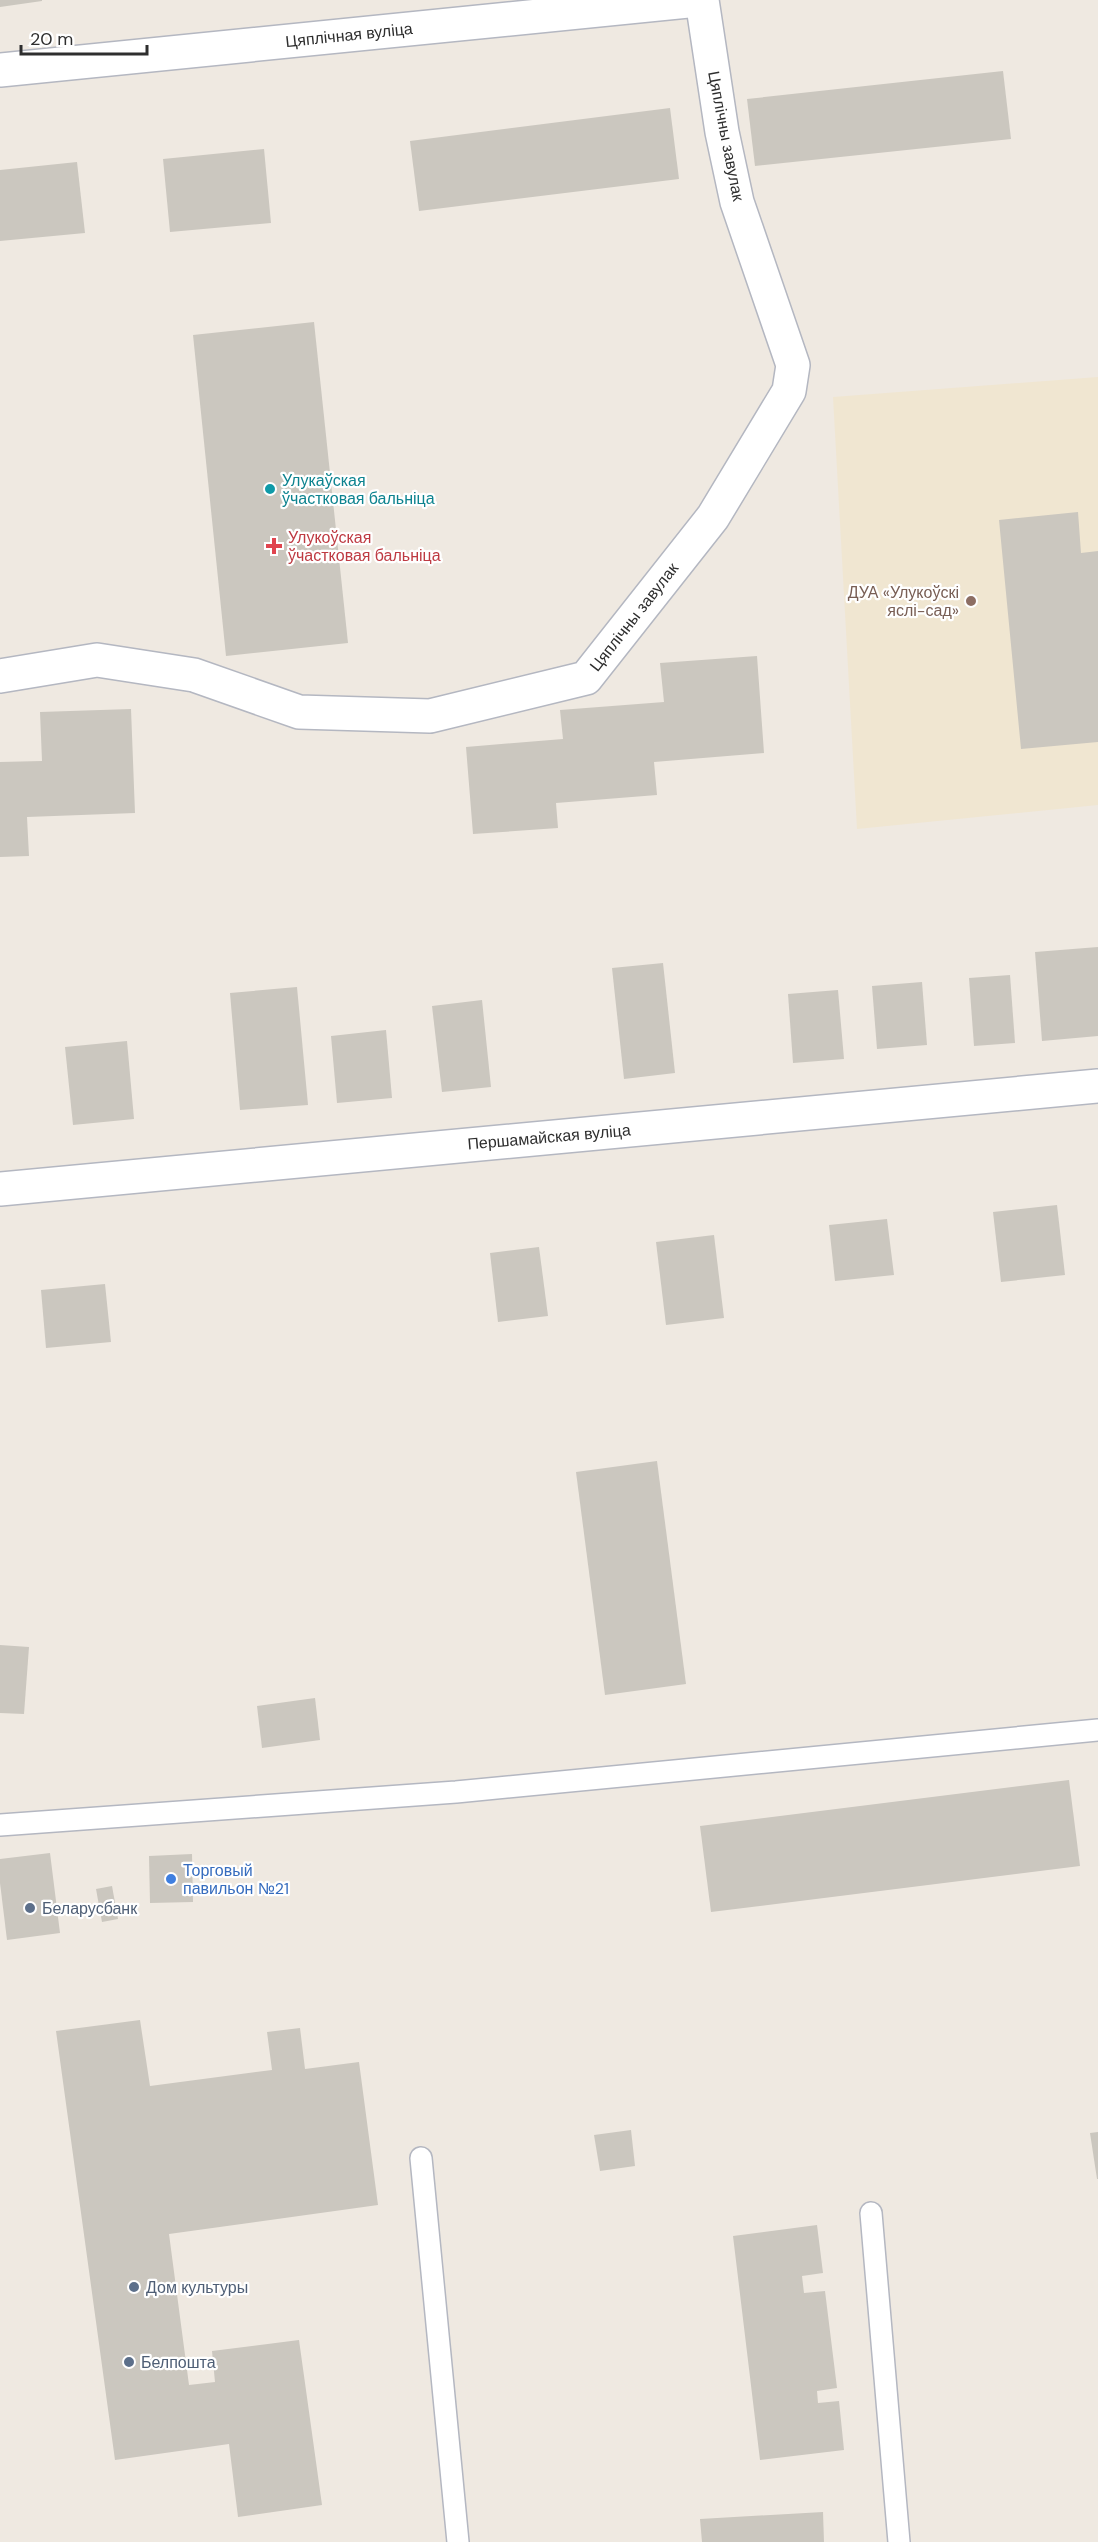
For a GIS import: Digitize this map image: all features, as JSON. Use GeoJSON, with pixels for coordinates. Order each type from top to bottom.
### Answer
{"type":"FeatureCollection","features":[{"type":"Feature","properties":{"kind":"street","name":"Цяплічная вуліца"},"geometry":{"type":"LineString","coordinates":[[0,70],[700,0]]}},
{"type":"Feature","properties":{"kind":"street","name":"Цяплічны завулак"},"geometry":{"type":"LineString","coordinates":[[0,676],[98,660],[194,675],[299,712],[430,716],[586,678],[713,517],[789,391],[793,365],[737,202],[700,0]]}},
{"type":"Feature","properties":{"kind":"street","name":"Першамайская вуліца"},"geometry":{"type":"LineString","coordinates":[[0,1189],[1098,1086]]}},
{"type":"Feature","properties":{"kind":"lane"},"geometry":{"type":"LineString","coordinates":[[0,1825],[456,1792],[1098,1730]]}},
{"type":"Feature","properties":{"kind":"lane"},"geometry":{"type":"LineString","coordinates":[[421,2158],[458,2542]]}},
{"type":"Feature","properties":{"kind":"lane"},"geometry":{"type":"LineString","coordinates":[[871,2213],[899,2542]]}},
{"type":"Feature","properties":{"kind":"shaded area","name":"ДУА «Улукоўскі яслі-сад»"},"geometry":{"type":"Polygon","coordinates":[[[1098,377],[1098,805],[857,829],[833,397],[1098,377]]]}},
{"type":"Feature","properties":{"kind":"building"},"geometry":{"type":"Polygon","coordinates":[[[0,0],[42,0],[42,1],[0,7],[0,0]]]}},
{"type":"Feature","properties":{"kind":"building"},"geometry":{"type":"Polygon","coordinates":[[[1003,71],[1011,139],[755,166],[747,99],[1003,71]]]}},
{"type":"Feature","properties":{"kind":"building"},"geometry":{"type":"Polygon","coordinates":[[[670,108],[679,179],[419,211],[410,141],[670,108]]]}},
{"type":"Feature","properties":{"kind":"building"},"geometry":{"type":"Polygon","coordinates":[[[264,149],[271,223],[170,232],[163,159],[264,149]]]}},
{"type":"Feature","properties":{"kind":"building"},"geometry":{"type":"Polygon","coordinates":[[[77,162],[85,233],[0,241],[0,170],[77,162]]]}},
{"type":"Feature","properties":{"kind":"building","name":"Улукаўская ўчастковая бальніца"},"geometry":{"type":"Polygon","coordinates":[[[314,322],[348,643],[226,656],[193,335],[314,322]]]}},
{"type":"Feature","properties":{"kind":"building"},"geometry":{"type":"Polygon","coordinates":[[[1078,512],[1081,553],[1098,551],[1098,742],[1021,749],[999,520],[1078,512]]]}},
{"type":"Feature","properties":{"kind":"building"},"geometry":{"type":"Polygon","coordinates":[[[757,656],[764,753],[654,762],[657,795],[556,803],[558,828],[473,834],[466,747],[563,739],[560,710],[664,702],[660,663],[757,656]]]}},
{"type":"Feature","properties":{"kind":"building"},"geometry":{"type":"Polygon","coordinates":[[[131,709],[135,813],[27,817],[29,856],[0,857],[0,762],[42,761],[40,712],[131,709]]]}},
{"type":"Feature","properties":{"kind":"building"},"geometry":{"type":"Polygon","coordinates":[[[1098,947],[1098,1036],[1042,1041],[1035,952],[1098,947]]]}},
{"type":"Feature","properties":{"kind":"building"},"geometry":{"type":"Polygon","coordinates":[[[663,963],[675,1073],[624,1079],[612,968],[663,963]]]}},
{"type":"Feature","properties":{"kind":"building"},"geometry":{"type":"Polygon","coordinates":[[[1010,975],[1015,1043],[974,1046],[969,978],[1010,975]]]}},
{"type":"Feature","properties":{"kind":"building"},"geometry":{"type":"Polygon","coordinates":[[[922,982],[927,1045],[877,1049],[872,986],[922,982]]]}},
{"type":"Feature","properties":{"kind":"building"},"geometry":{"type":"Polygon","coordinates":[[[297,987],[308,1105],[240,1110],[230,993],[297,987]]]}},
{"type":"Feature","properties":{"kind":"building"},"geometry":{"type":"Polygon","coordinates":[[[838,990],[844,1059],[793,1063],[788,994],[838,990]]]}},
{"type":"Feature","properties":{"kind":"building"},"geometry":{"type":"Polygon","coordinates":[[[482,1000],[491,1087],[442,1092],[432,1006],[482,1000]]]}},
{"type":"Feature","properties":{"kind":"building"},"geometry":{"type":"Polygon","coordinates":[[[386,1030],[392,1098],[337,1103],[331,1036],[386,1030]]]}},
{"type":"Feature","properties":{"kind":"building"},"geometry":{"type":"Polygon","coordinates":[[[127,1041],[134,1119],[73,1125],[65,1047],[127,1041]]]}},
{"type":"Feature","properties":{"kind":"building"},"geometry":{"type":"Polygon","coordinates":[[[1057,1205],[1065,1275],[1001,1282],[993,1212],[1057,1205]]]}},
{"type":"Feature","properties":{"kind":"building"},"geometry":{"type":"Polygon","coordinates":[[[887,1219],[894,1275],[835,1281],[829,1225],[887,1219]]]}},
{"type":"Feature","properties":{"kind":"building"},"geometry":{"type":"Polygon","coordinates":[[[714,1235],[724,1318],[666,1325],[656,1242],[714,1235]]]}},
{"type":"Feature","properties":{"kind":"building"},"geometry":{"type":"Polygon","coordinates":[[[539,1247],[548,1316],[498,1322],[490,1253],[539,1247]]]}},
{"type":"Feature","properties":{"kind":"building"},"geometry":{"type":"Polygon","coordinates":[[[105,1284],[111,1342],[46,1348],[41,1290],[105,1284]]]}},
{"type":"Feature","properties":{"kind":"building"},"geometry":{"type":"Polygon","coordinates":[[[657,1461],[686,1684],[605,1695],[576,1472],[657,1461]]]}},
{"type":"Feature","properties":{"kind":"building"},"geometry":{"type":"Polygon","coordinates":[[[0,1645],[29,1647],[24,1714],[0,1713],[0,1645]]]}},
{"type":"Feature","properties":{"kind":"building"},"geometry":{"type":"Polygon","coordinates":[[[315,1698],[320,1740],[262,1748],[257,1706],[315,1698]]]}},
{"type":"Feature","properties":{"kind":"building"},"geometry":{"type":"Polygon","coordinates":[[[1069,1780],[1080,1866],[711,1912],[700,1826],[1069,1780]]]}},
{"type":"Feature","properties":{"kind":"building","name":"Беларусбанк"},"geometry":{"type":"Polygon","coordinates":[[[50,1853],[60,1933],[7,1940],[0,1883],[0,1859],[50,1853]]]}},
{"type":"Feature","properties":{"kind":"building","name":"Торговый павильон №21"},"geometry":{"type":"Polygon","coordinates":[[[192,1854],[193,1902],[150,1903],[149,1856],[192,1854]]]}},
{"type":"Feature","properties":{"kind":"building"},"geometry":{"type":"Polygon","coordinates":[[[112,1886],[118,1919],[102,1922],[96,1889],[112,1886]]]}},
{"type":"Feature","properties":{"kind":"building","name":"Дом культуры"},"geometry":{"type":"Polygon","coordinates":[[[140,2020],[150,2086],[272,2070],[267,2032],[300,2028],[305,2069],[359,2062],[378,2205],[169,2234],[189,2385],[215,2382],[212,2351],[299,2340],[322,2505],[238,2517],[229,2444],[115,2460],[56,2031],[140,2020]]]}},
{"type":"Feature","properties":{"kind":"building"},"geometry":{"type":"Polygon","coordinates":[[[631,2130],[635,2166],[600,2171],[594,2135],[631,2130]]]}},
{"type":"Feature","properties":{"kind":"building"},"geometry":{"type":"Polygon","coordinates":[[[1098,2132],[1098,2179],[1097,2179],[1090,2133],[1098,2132]]]}},
{"type":"Feature","properties":{"kind":"building"},"geometry":{"type":"Polygon","coordinates":[[[817,2225],[823,2273],[802,2276],[804,2293],[825,2291],[837,2388],[817,2391],[818,2403],[839,2401],[844,2450],[760,2460],[733,2236],[817,2225]]]}},
{"type":"Feature","properties":{"kind":"building"},"geometry":{"type":"Polygon","coordinates":[[[823,2512],[824,2542],[702,2542],[700,2519],[823,2512]]]}},
{"type":"Feature","properties":{"kind":"place","name":"Улукаўская ўчастковая бальніца"},"geometry":{"type":"Point","coordinates":[270,489]}},
{"type":"Feature","properties":{"kind":"place","name":"Улукоўская ўчастковая бальніца"},"geometry":{"type":"Point","coordinates":[274,546]}},
{"type":"Feature","properties":{"kind":"place","name":"ДУА «Улукоўскі яслі-сад»"},"geometry":{"type":"Point","coordinates":[971,601]}},
{"type":"Feature","properties":{"kind":"place","name":"Торговый павильон №21"},"geometry":{"type":"Point","coordinates":[171,1879]}},
{"type":"Feature","properties":{"kind":"place","name":"Беларусбанк"},"geometry":{"type":"Point","coordinates":[30,1908]}},
{"type":"Feature","properties":{"kind":"place","name":"Дом культуры"},"geometry":{"type":"Point","coordinates":[134,2287]}},
{"type":"Feature","properties":{"kind":"place","name":"Белпошта"},"geometry":{"type":"Point","coordinates":[129,2362]}}]}
